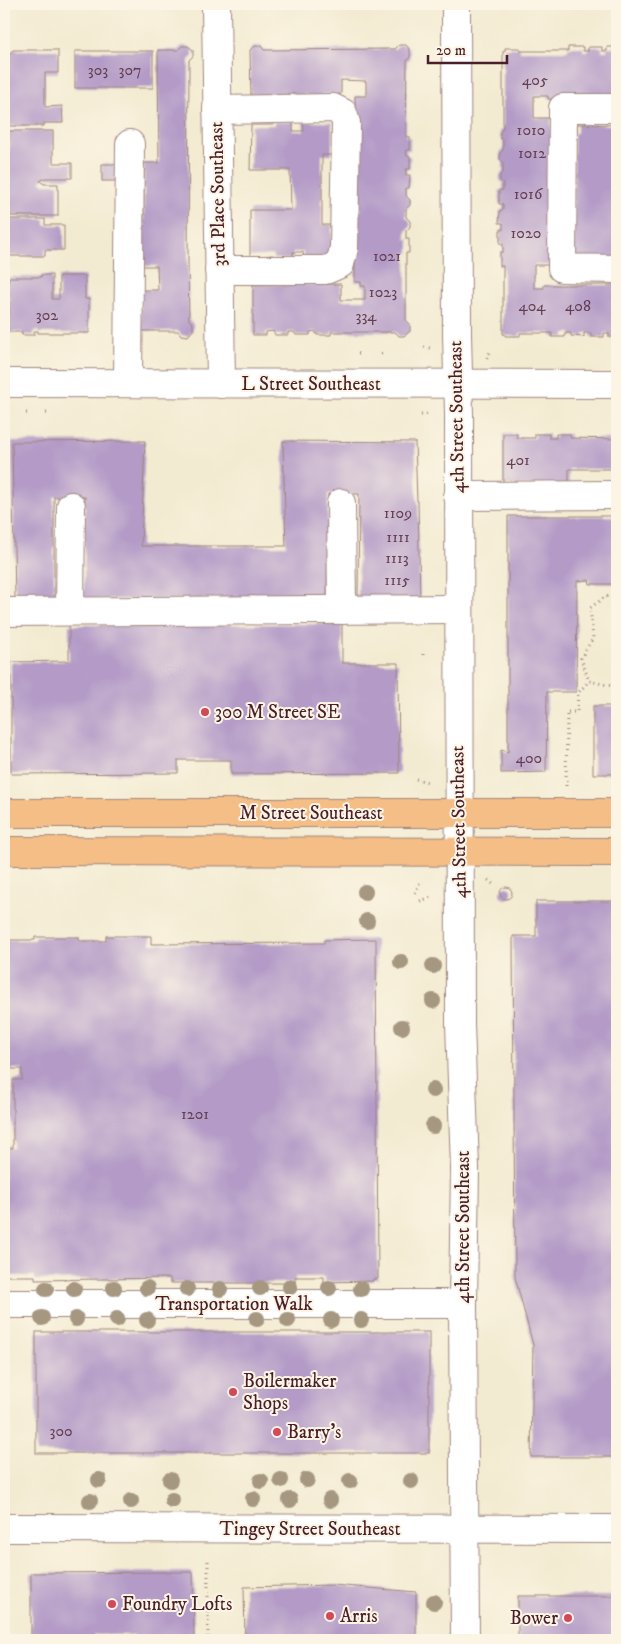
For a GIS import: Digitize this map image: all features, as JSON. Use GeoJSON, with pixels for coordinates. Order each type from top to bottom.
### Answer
{"type":"FeatureCollection","features":[{"type":"Feature","properties":{"kind":"main road","name":"M Street Southeast"},"geometry":{"type":"LineString","coordinates":[[4,813],[617,813]]}},
{"type":"Feature","properties":{"kind":"main road","name":"M Street Southeast"},"geometry":{"type":"LineString","coordinates":[[4,851],[617,852]]}},
{"type":"Feature","properties":{"kind":"street","name":"3rd Place Southeast"},"geometry":{"type":"LineString","coordinates":[[216,4],[220,384]]}},
{"type":"Feature","properties":{"kind":"street","name":"4th Street Southeast"},"geometry":{"type":"LineString","coordinates":[[456,4],[460,1024],[465,1168],[463,1304],[464,1640]]}},
{"type":"Feature","properties":{"kind":"street"},"geometry":{"type":"LineString","coordinates":[[218,110],[333,108],[343,113],[346,124],[344,248],[340,264],[326,270],[219,270]]}},
{"type":"Feature","properties":{"kind":"street"},"geometry":{"type":"LineString","coordinates":[[617,108],[563,108],[562,268],[617,269]]}},
{"type":"Feature","properties":{"kind":"street"},"geometry":{"type":"LineString","coordinates":[[128,383],[130,144]]}},
{"type":"Feature","properties":{"kind":"street","name":"L Street Southeast"},"geometry":{"type":"LineString","coordinates":[[4,383],[617,384]]}},
{"type":"Feature","properties":{"kind":"street"},"geometry":{"type":"LineString","coordinates":[[458,496],[617,496]]}},
{"type":"Feature","properties":{"kind":"street"},"geometry":{"type":"LineString","coordinates":[[341,503],[342,610]]}},
{"type":"Feature","properties":{"kind":"street"},"geometry":{"type":"LineString","coordinates":[[70,612],[71,506]]}},
{"type":"Feature","properties":{"kind":"street"},"geometry":{"type":"LineString","coordinates":[[4,612],[458,609]]}},
{"type":"Feature","properties":{"kind":"street","name":"Transportation Walk"},"geometry":{"type":"LineString","coordinates":[[4,1304],[463,1304]]}},
{"type":"Feature","properties":{"kind":"street","name":"Tingey Street Southeast"},"geometry":{"type":"LineString","coordinates":[[4,1528],[617,1529]]}},
{"type":"Feature","properties":{"kind":"path"},"geometry":{"type":"LineString","coordinates":[[424,347],[431,348]]}},
{"type":"Feature","properties":{"kind":"path"},"geometry":{"type":"LineString","coordinates":[[421,415],[430,414]]}},
{"type":"Feature","properties":{"kind":"path"},"geometry":{"type":"LineString","coordinates":[[589,682],[581,658],[593,638],[590,608],[606,596],[617,600]]}},
{"type":"Feature","properties":{"kind":"path"},"geometry":{"type":"LineString","coordinates":[[589,682],[617,687]]}},
{"type":"Feature","properties":{"kind":"path"},"geometry":{"type":"LineString","coordinates":[[566,786],[567,712],[577,712],[578,693],[589,682]]}},
{"type":"Feature","properties":{"kind":"path"},"geometry":{"type":"LineString","coordinates":[[416,779],[428,782]]}},
{"type":"Feature","properties":{"kind":"path"},"geometry":{"type":"LineString","coordinates":[[415,893],[421,880]]}},
{"type":"Feature","properties":{"kind":"path"},"geometry":{"type":"LineString","coordinates":[[488,880],[493,884]]}},
{"type":"Feature","properties":{"kind":"path"},"geometry":{"type":"LineString","coordinates":[[420,901],[438,896]]}},
{"type":"Feature","properties":{"kind":"path"},"geometry":{"type":"LineString","coordinates":[[208,1561],[208,1640]]}},
{"type":"Feature","properties":{"kind":"building"},"geometry":{"type":"Polygon","coordinates":[[[399,45],[406,45],[410,50],[410,57],[407,61],[406,137],[410,137],[410,150],[406,150],[407,156],[410,156],[410,169],[406,169],[406,175],[410,175],[406,196],[410,200],[410,205],[406,209],[406,217],[410,221],[410,227],[406,231],[406,239],[409,239],[409,253],[406,253],[406,320],[410,324],[410,331],[404,336],[399,336],[395,332],[331,332],[331,335],[317,335],[315,331],[310,332],[310,335],[296,335],[294,332],[288,332],[288,335],[275,335],[273,331],[266,332],[266,335],[253,335],[253,285],[341,284],[341,300],[365,300],[365,286],[361,286],[361,282],[355,282],[355,247],[358,247],[355,96],[366,96],[366,81],[341,80],[341,94],[321,94],[321,97],[306,96],[306,94],[287,94],[287,96],[251,97],[250,50],[255,46],[261,46],[264,50],[395,49],[399,45]]]}},
{"type":"Feature","properties":{"kind":"building"},"geometry":{"type":"Polygon","coordinates":[[[182,46],[188,46],[193,50],[193,56],[189,60],[188,265],[189,320],[193,324],[193,330],[188,336],[181,335],[178,331],[141,331],[141,290],[158,290],[157,266],[142,266],[141,227],[144,227],[144,163],[159,163],[158,50],[178,50],[182,46]]]}},
{"type":"Feature","properties":{"kind":"building"},"geometry":{"type":"Polygon","coordinates":[[[568,47],[583,47],[583,51],[588,51],[588,47],[602,47],[602,51],[607,51],[607,47],[617,47],[617,99],[548,99],[548,96],[534,96],[534,118],[551,118],[550,265],[534,265],[534,288],[544,288],[544,285],[617,285],[617,337],[609,337],[609,333],[604,333],[604,337],[591,337],[591,333],[584,333],[584,337],[571,336],[571,333],[565,333],[565,337],[552,337],[552,333],[520,333],[520,336],[505,336],[503,334],[503,266],[500,266],[500,252],[503,252],[503,244],[500,244],[500,230],[503,230],[503,223],[499,223],[500,210],[503,210],[503,204],[499,204],[499,190],[503,190],[500,175],[503,172],[503,162],[500,159],[500,153],[503,150],[503,140],[500,138],[500,132],[503,128],[503,51],[505,51],[505,48],[520,48],[520,51],[568,51],[568,47]]]}},
{"type":"Feature","properties":{"kind":"building"},"geometry":{"type":"Polygon","coordinates":[[[13,50],[58,50],[58,73],[45,73],[45,107],[62,106],[63,123],[44,123],[44,126],[8,126],[8,56],[13,50]]]}},
{"type":"Feature","properties":{"kind":"building"},"geometry":{"type":"Polygon","coordinates":[[[75,51],[153,51],[153,88],[75,88],[75,51]]]}},
{"type":"Feature","properties":{"kind":"building"},"geometry":{"type":"Polygon","coordinates":[[[274,122],[293,122],[293,131],[304,131],[303,122],[332,122],[332,155],[322,155],[322,225],[332,225],[332,259],[304,259],[303,252],[293,252],[293,259],[273,259],[273,255],[250,257],[250,210],[291,210],[290,170],[250,170],[251,125],[274,125],[274,122]]]}},
{"type":"Feature","properties":{"kind":"building"},"geometry":{"type":"Polygon","coordinates":[[[577,124],[617,125],[617,259],[574,259],[574,133],[577,133],[577,124]]]}},
{"type":"Feature","properties":{"kind":"building"},"geometry":{"type":"Polygon","coordinates":[[[9,131],[53,131],[53,163],[72,163],[72,178],[45,178],[40,181],[44,184],[58,184],[58,216],[9,216],[9,165],[4,165],[4,156],[9,156],[9,131]]]}},
{"type":"Feature","properties":{"kind":"building"},"geometry":{"type":"Polygon","coordinates":[[[102,164],[117,164],[117,181],[102,181],[102,164]]]}},
{"type":"Feature","properties":{"kind":"building"},"geometry":{"type":"Polygon","coordinates":[[[8,219],[45,219],[45,225],[64,225],[64,250],[45,250],[45,256],[8,256],[8,219]]]}},
{"type":"Feature","properties":{"kind":"building"},"geometry":{"type":"Polygon","coordinates":[[[41,275],[52,275],[52,299],[59,299],[59,276],[85,276],[85,299],[89,299],[89,333],[38,333],[38,331],[34,331],[34,335],[22,335],[22,332],[8,332],[8,327],[5,327],[5,315],[9,315],[9,295],[5,295],[5,281],[9,281],[9,277],[41,277],[41,275]]]}},
{"type":"Feature","properties":{"kind":"building"},"geometry":{"type":"Polygon","coordinates":[[[503,434],[517,434],[517,438],[535,438],[535,434],[549,434],[549,438],[556,438],[556,434],[570,434],[570,438],[617,439],[617,469],[569,469],[569,486],[503,485],[503,434]]]}},
{"type":"Feature","properties":{"kind":"building"},"geometry":{"type":"Polygon","coordinates":[[[145,441],[141,546],[286,546],[283,441],[415,442],[420,601],[358,601],[359,494],[328,494],[327,600],[84,599],[85,497],[54,497],[54,598],[15,598],[12,442],[145,441]]]}},
{"type":"Feature","properties":{"kind":"building"},"geometry":{"type":"Polygon","coordinates":[[[508,516],[617,516],[617,584],[590,584],[589,580],[577,581],[576,692],[547,692],[546,772],[501,773],[501,750],[508,752],[508,516]]]}},
{"type":"Feature","properties":{"kind":"building","name":"300 M Street SE"},"geometry":{"type":"Polygon","coordinates":[[[342,624],[342,663],[398,663],[399,773],[231,774],[231,760],[178,760],[178,773],[11,774],[11,662],[69,661],[69,625],[342,624]]]}},
{"type":"Feature","properties":{"kind":"building"},"geometry":{"type":"Polygon","coordinates":[[[593,706],[617,706],[617,774],[593,774],[593,706]]]}},
{"type":"Feature","properties":{"kind":"building"},"geometry":{"type":"Polygon","coordinates":[[[506,887],[512,893],[506,899],[500,893],[506,887]]]}},
{"type":"Feature","properties":{"kind":"building"},"geometry":{"type":"Polygon","coordinates":[[[536,901],[617,901],[617,1457],[531,1457],[533,1345],[515,1277],[513,936],[536,936],[536,901]]]}},
{"type":"Feature","properties":{"kind":"building"},"geometry":{"type":"Polygon","coordinates":[[[106,936],[151,936],[151,944],[324,943],[324,940],[376,939],[378,1279],[373,1279],[373,1281],[324,1282],[324,1277],[295,1277],[295,1283],[170,1283],[170,1278],[35,1280],[35,1276],[4,1276],[4,1148],[13,1148],[13,1080],[22,1080],[22,1069],[4,1069],[4,940],[35,940],[35,937],[79,937],[79,941],[106,941],[106,936]]]}},
{"type":"Feature","properties":{"kind":"building","name":"Boilermaker Shops"},"geometry":{"type":"Polygon","coordinates":[[[36,1332],[429,1332],[429,1453],[36,1453],[36,1332]]]}},
{"type":"Feature","properties":{"kind":"building","name":"Foundry Lofts"},"geometry":{"type":"Polygon","coordinates":[[[193,1572],[194,1640],[134,1640],[134,1635],[94,1635],[94,1640],[31,1640],[31,1573],[193,1572]]]}},
{"type":"Feature","properties":{"kind":"building","name":"Arris"},"geometry":{"type":"Polygon","coordinates":[[[333,1585],[416,1592],[416,1640],[245,1640],[244,1587],[333,1585]]]}},
{"type":"Feature","properties":{"kind":"building","name":"Bower"},"geometry":{"type":"Polygon","coordinates":[[[518,1596],[617,1596],[617,1640],[518,1640],[518,1596]]]}},
{"type":"Feature","properties":{"kind":"place","name":"300 M Street SE"},"geometry":{"type":"Point","coordinates":[205,712]}},
{"type":"Feature","properties":{"kind":"place","name":"Boilermaker Shops"},"geometry":{"type":"Point","coordinates":[233,1392]}},
{"type":"Feature","properties":{"kind":"place","name":"Barry's"},"geometry":{"type":"Point","coordinates":[277,1432]}},
{"type":"Feature","properties":{"kind":"place","name":"Foundry Lofts"},"geometry":{"type":"Point","coordinates":[112,1604]}},
{"type":"Feature","properties":{"kind":"place","name":"Arris"},"geometry":{"type":"Point","coordinates":[330,1616]}},
{"type":"Feature","properties":{"kind":"place","name":"Bower"},"geometry":{"type":"Point","coordinates":[568,1618]}}]}
